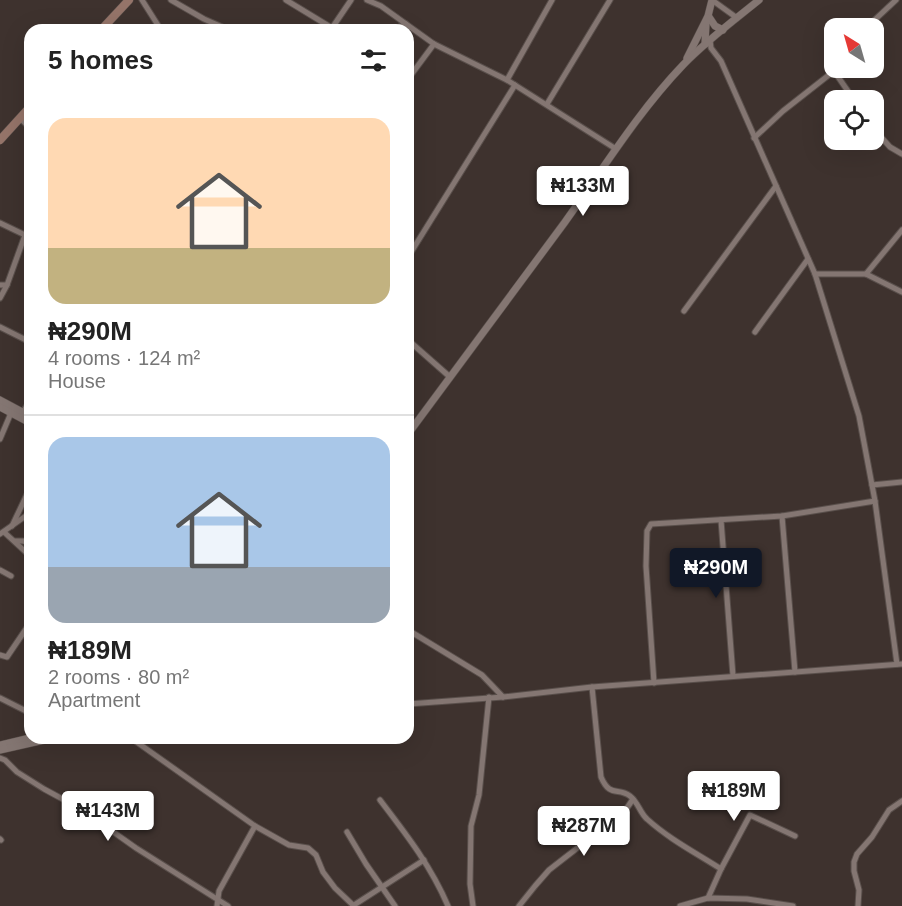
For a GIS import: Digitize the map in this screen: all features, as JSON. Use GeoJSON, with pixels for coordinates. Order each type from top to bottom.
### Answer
{"type":"FeatureCollection","features":[{"type":"Feature","properties":{"kind":"main road"},"geometry":{"type":"LineString","coordinates":[[107,24],[129,0]]}},
{"type":"Feature","properties":{"kind":"main road"},"geometry":{"type":"LineString","coordinates":[[0,140],[24,114]]}},
{"type":"Feature","properties":{"kind":"street"},"geometry":{"type":"LineString","coordinates":[[142,0],[157,24]]}},
{"type":"Feature","properties":{"kind":"street"},"geometry":{"type":"LineString","coordinates":[[171,0],[214,24]]}},
{"type":"Feature","properties":{"kind":"street"},"geometry":{"type":"LineString","coordinates":[[286,0],[325,24]]}},
{"type":"Feature","properties":{"kind":"street"},"geometry":{"type":"LineString","coordinates":[[335,24],[351,0]]}},
{"type":"Feature","properties":{"kind":"street"},"geometry":{"type":"LineString","coordinates":[[367,0],[381,6],[406,24]]}},
{"type":"Feature","properties":{"kind":"street"},"geometry":{"type":"LineString","coordinates":[[507,80],[552,0]]}},
{"type":"Feature","properties":{"kind":"street"},"geometry":{"type":"LineString","coordinates":[[547,104],[610,0]]}},
{"type":"Feature","properties":{"kind":"street"},"geometry":{"type":"LineString","coordinates":[[684,64],[708,15],[712,0],[737,18]]}},
{"type":"Feature","properties":{"kind":"street"},"geometry":{"type":"LineString","coordinates":[[414,426],[660,91],[684,64],[759,0]]}},
{"type":"Feature","properties":{"kind":"street"},"geometry":{"type":"LineString","coordinates":[[877,18],[896,0]]}},
{"type":"Feature","properties":{"kind":"street"},"geometry":{"type":"LineString","coordinates":[[708,15],[715,26],[723,30]]}},
{"type":"Feature","properties":{"kind":"street"},"geometry":{"type":"LineString","coordinates":[[414,704],[592,687],[899,664],[875,501],[859,416],[815,274],[720,61],[709,44],[708,15]]}},
{"type":"Feature","properties":{"kind":"street"},"geometry":{"type":"LineString","coordinates":[[414,30],[434,44],[507,80],[616,149]]}},
{"type":"Feature","properties":{"kind":"street"},"geometry":{"type":"LineString","coordinates":[[414,71],[434,44]]}},
{"type":"Feature","properties":{"kind":"street"},"geometry":{"type":"LineString","coordinates":[[754,138],[791,104],[825,78]]}},
{"type":"Feature","properties":{"kind":"street"},"geometry":{"type":"LineString","coordinates":[[414,247],[515,85]]}},
{"type":"Feature","properties":{"kind":"street"},"geometry":{"type":"LineString","coordinates":[[20,118],[24,122]]}},
{"type":"Feature","properties":{"kind":"street"},"geometry":{"type":"LineString","coordinates":[[884,140],[902,154]]}},
{"type":"Feature","properties":{"kind":"street"},"geometry":{"type":"LineString","coordinates":[[684,311],[776,186]]}},
{"type":"Feature","properties":{"kind":"street"},"geometry":{"type":"LineString","coordinates":[[0,223],[24,235]]}},
{"type":"Feature","properties":{"kind":"street"},"geometry":{"type":"LineString","coordinates":[[866,274],[902,230]]}},
{"type":"Feature","properties":{"kind":"street"},"geometry":{"type":"LineString","coordinates":[[0,298],[3,285],[24,238]]}},
{"type":"Feature","properties":{"kind":"street"},"geometry":{"type":"LineString","coordinates":[[755,332],[808,259]]}},
{"type":"Feature","properties":{"kind":"street"},"geometry":{"type":"LineString","coordinates":[[815,274],[866,274],[902,292]]}},
{"type":"Feature","properties":{"kind":"street"},"geometry":{"type":"LineString","coordinates":[[0,327],[24,339]]}},
{"type":"Feature","properties":{"kind":"street"},"geometry":{"type":"LineString","coordinates":[[414,345],[450,377]]}},
{"type":"Feature","properties":{"kind":"street"},"geometry":{"type":"LineString","coordinates":[[0,400],[24,412]]}},
{"type":"Feature","properties":{"kind":"street"},"geometry":{"type":"LineString","coordinates":[[0,407],[24,420]]}},
{"type":"Feature","properties":{"kind":"street"},"geometry":{"type":"LineString","coordinates":[[0,439],[11,413]]}},
{"type":"Feature","properties":{"kind":"street"},"geometry":{"type":"LineString","coordinates":[[872,485],[902,482]]}},
{"type":"Feature","properties":{"kind":"street"},"geometry":{"type":"LineString","coordinates":[[12,526],[24,501]]}},
{"type":"Feature","properties":{"kind":"street"},"geometry":{"type":"LineString","coordinates":[[654,683],[646,566],[648,527],[651,524],[782,516],[875,501]]}},
{"type":"Feature","properties":{"kind":"street"},"geometry":{"type":"LineString","coordinates":[[782,516],[795,672]]}},
{"type":"Feature","properties":{"kind":"street"},"geometry":{"type":"LineString","coordinates":[[24,517],[2,533],[24,550]]}},
{"type":"Feature","properties":{"kind":"street"},"geometry":{"type":"LineString","coordinates":[[722,520],[733,676]]}},
{"type":"Feature","properties":{"kind":"street"},"geometry":{"type":"LineString","coordinates":[[15,541],[24,541]]}},
{"type":"Feature","properties":{"kind":"street"},"geometry":{"type":"LineString","coordinates":[[0,570],[11,576]]}},
{"type":"Feature","properties":{"kind":"street"},"geometry":{"type":"LineString","coordinates":[[0,656],[7,657],[24,632]]}},
{"type":"Feature","properties":{"kind":"street"},"geometry":{"type":"LineString","coordinates":[[414,635],[474,669],[500,697]]}},
{"type":"Feature","properties":{"kind":"street"},"geometry":{"type":"LineString","coordinates":[[592,687],[603,784],[608,789],[633,799],[642,814],[649,820],[721,869]]}},
{"type":"Feature","properties":{"kind":"street"},"geometry":{"type":"LineString","coordinates":[[0,698],[24,709]]}},
{"type":"Feature","properties":{"kind":"street"},"geometry":{"type":"LineString","coordinates":[[473,906],[470,884],[471,826],[479,795],[489,698]]}},
{"type":"Feature","properties":{"kind":"street"},"geometry":{"type":"LineString","coordinates":[[0,745],[24,739]]}},
{"type":"Feature","properties":{"kind":"street"},"geometry":{"type":"LineString","coordinates":[[0,750],[26,744]]}},
{"type":"Feature","properties":{"kind":"street"},"geometry":{"type":"LineString","coordinates":[[139,744],[255,826],[289,845],[308,848],[316,855],[323,872],[335,888],[354,906],[424,860]]}},
{"type":"Feature","properties":{"kind":"street"},"geometry":{"type":"LineString","coordinates":[[0,758],[17,772],[81,809],[218,903],[228,906]]}},
{"type":"Feature","properties":{"kind":"street"},"geometry":{"type":"LineString","coordinates":[[519,906],[549,870],[626,811],[633,799]]}},
{"type":"Feature","properties":{"kind":"street"},"geometry":{"type":"LineString","coordinates":[[380,800],[424,860],[448,906]]}},
{"type":"Feature","properties":{"kind":"street"},"geometry":{"type":"LineString","coordinates":[[858,906],[859,890],[854,862],[857,854],[872,837],[884,818],[902,801]]}},
{"type":"Feature","properties":{"kind":"street"},"geometry":{"type":"LineString","coordinates":[[895,806],[902,808]]}},
{"type":"Feature","properties":{"kind":"street"},"geometry":{"type":"LineString","coordinates":[[708,898],[750,815],[795,836]]}},
{"type":"Feature","properties":{"kind":"street"},"geometry":{"type":"LineString","coordinates":[[218,903],[219,891],[255,826]]}},
{"type":"Feature","properties":{"kind":"street"},"geometry":{"type":"LineString","coordinates":[[347,832],[395,906]]}},
{"type":"Feature","properties":{"kind":"street"},"geometry":{"type":"LineString","coordinates":[[680,906],[708,898],[747,899],[793,906]]}}]}
